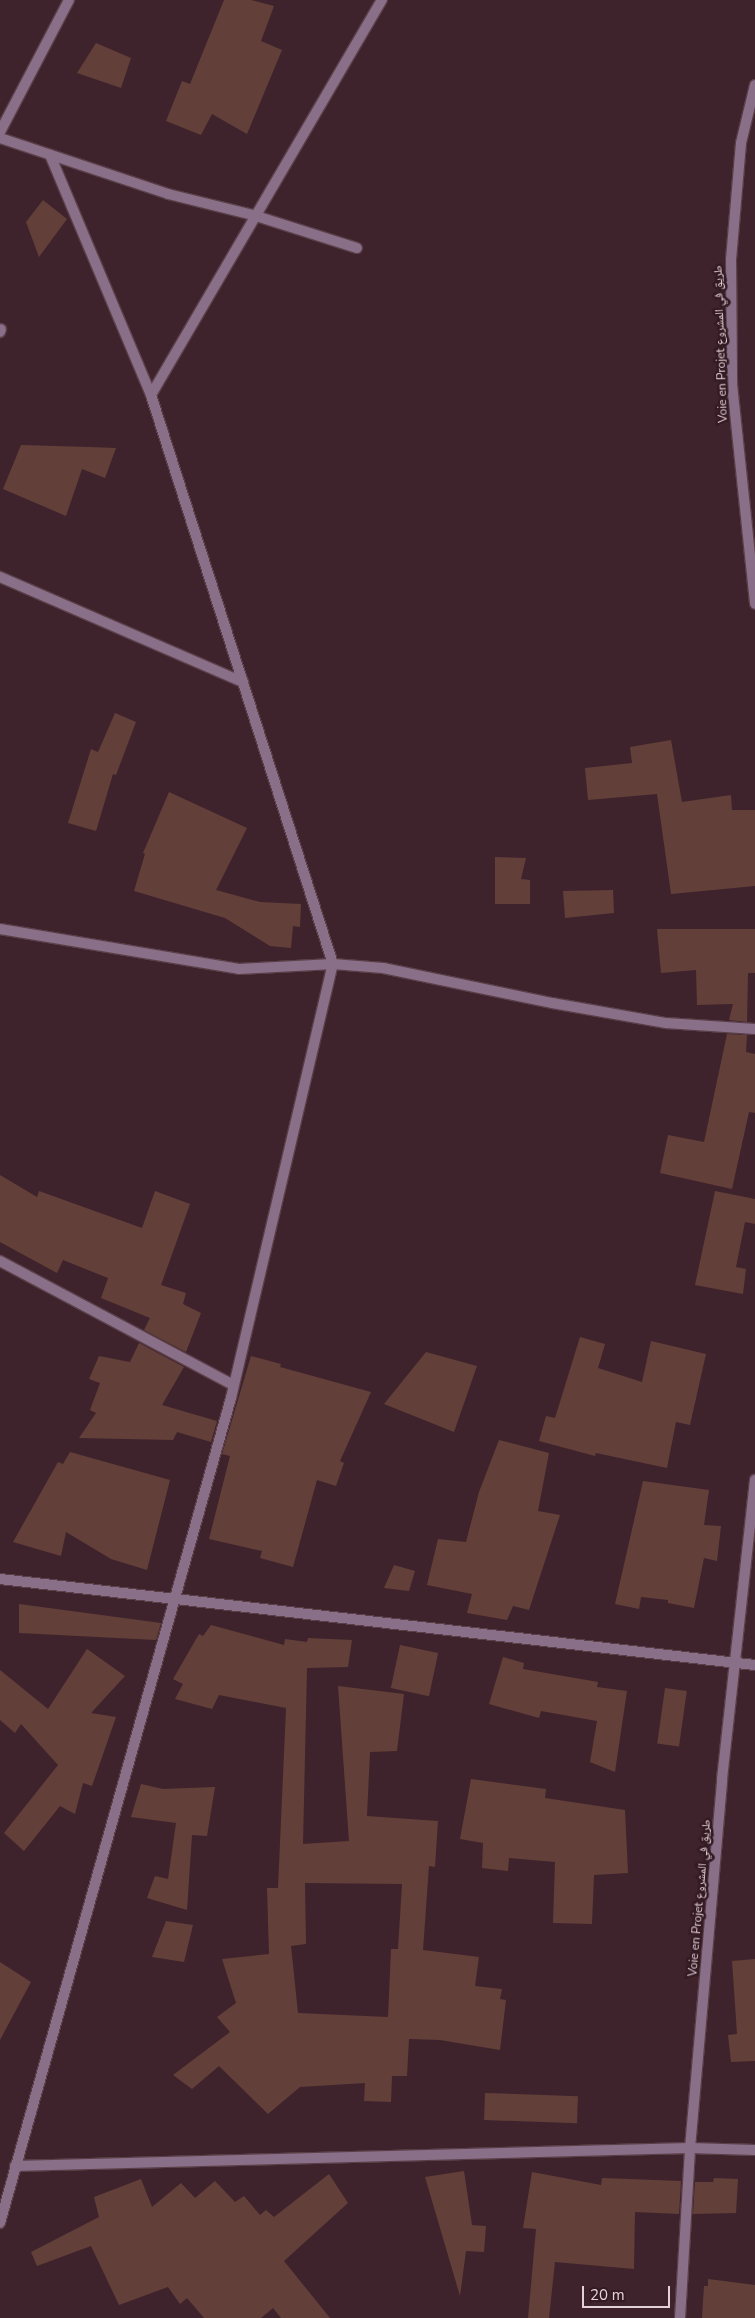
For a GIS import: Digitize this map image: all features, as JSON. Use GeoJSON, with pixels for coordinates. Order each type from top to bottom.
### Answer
{"type":"FeatureCollection","features":[{"type":"Feature","properties":{"kind":"street"},"geometry":{"type":"LineString","coordinates":[[0,132],[69,0]]}},
{"type":"Feature","properties":{"kind":"street"},"geometry":{"type":"LineString","coordinates":[[151,396],[254,216],[382,0]]}},
{"type":"Feature","properties":{"kind":"street","name":"Voie en Projet طريق في المشروع"},"geometry":{"type":"LineString","coordinates":[[755,85],[741,143],[731,259],[732,384],[755,604]]}},
{"type":"Feature","properties":{"kind":"street"},"geometry":{"type":"LineString","coordinates":[[0,138],[168,194],[254,216],[357,248]]}},
{"type":"Feature","properties":{"kind":"street"},"geometry":{"type":"LineString","coordinates":[[0,2223],[234,1385],[333,964],[151,396],[50,155]]}},
{"type":"Feature","properties":{"kind":"street"},"geometry":{"type":"LineString","coordinates":[[0,578],[243,682]]}},
{"type":"Feature","properties":{"kind":"street"},"geometry":{"type":"LineString","coordinates":[[0,929],[239,969],[333,964],[383,968],[552,1003],[666,1023],[755,1029]]}},
{"type":"Feature","properties":{"kind":"street"},"geometry":{"type":"LineString","coordinates":[[0,1261],[234,1385]]}},
{"type":"Feature","properties":{"kind":"street","name":"Voie en Projet طريق في المشروع"},"geometry":{"type":"LineString","coordinates":[[680,2318],[690,2148],[733,1663],[755,1480]]}},
{"type":"Feature","properties":{"kind":"street"},"geometry":{"type":"LineString","coordinates":[[0,1579],[755,1666]]}},
{"type":"Feature","properties":{"kind":"street"},"geometry":{"type":"LineString","coordinates":[[15,2166],[690,2148],[755,2150]]}},
{"type":"Feature","properties":{"kind":"building"},"geometry":{"type":"Polygon","coordinates":[[[224,0],[251,0],[274,6],[261,41],[282,50],[247,134],[212,114],[201,135],[166,121],[182,81],[190,84],[224,0]]]}},
{"type":"Feature","properties":{"kind":"building"},"geometry":{"type":"Polygon","coordinates":[[[96,43],[131,58],[121,88],[77,73],[96,43]]]}},
{"type":"Feature","properties":{"kind":"building"},"geometry":{"type":"Polygon","coordinates":[[[43,200],[67,219],[39,257],[26,222],[43,200]]]}},
{"type":"Feature","properties":{"kind":"building"},"geometry":{"type":"Polygon","coordinates":[[[21,445],[116,448],[105,478],[82,469],[66,516],[3,489],[21,445]]]}},
{"type":"Feature","properties":{"kind":"building"},"geometry":{"type":"Polygon","coordinates":[[[115,713],[136,722],[116,775],[113,774],[96,831],[68,823],[91,749],[98,752],[115,713]]]}},
{"type":"Feature","properties":{"kind":"building"},"geometry":{"type":"Polygon","coordinates":[[[671,740],[682,802],[731,795],[732,810],[755,810],[755,886],[671,894],[657,794],[588,800],[585,768],[632,763],[630,747],[671,740]]]}},
{"type":"Feature","properties":{"kind":"building"},"geometry":{"type":"Polygon","coordinates":[[[169,792],[247,828],[216,890],[260,902],[301,904],[300,927],[293,926],[291,948],[270,946],[225,918],[134,891],[145,854],[143,853],[169,792]]]}},
{"type":"Feature","properties":{"kind":"building"},"geometry":{"type":"Polygon","coordinates":[[[495,857],[526,858],[521,879],[530,880],[530,904],[495,904],[495,857]]]}},
{"type":"Feature","properties":{"kind":"building"},"geometry":{"type":"Polygon","coordinates":[[[613,890],[614,913],[565,918],[563,891],[613,890]]]}},
{"type":"Feature","properties":{"kind":"building"},"geometry":{"type":"Polygon","coordinates":[[[657,929],[755,929],[755,973],[748,973],[747,1022],[729,1020],[733,1004],[697,1005],[696,970],[661,973],[657,929]]]}},
{"type":"Feature","properties":{"kind":"building"},"geometry":{"type":"Polygon","coordinates":[[[727,1034],[747,1035],[746,1052],[755,1054],[755,1113],[749,1112],[732,1189],[660,1173],[668,1135],[704,1142],[727,1034]]]}},
{"type":"Feature","properties":{"kind":"building"},"geometry":{"type":"Polygon","coordinates":[[[0,1175],[37,1197],[39,1191],[142,1228],[155,1191],[190,1204],[161,1285],[186,1293],[183,1304],[201,1313],[186,1352],[144,1330],[150,1318],[101,1298],[108,1278],[63,1260],[57,1273],[0,1242],[0,1175]]]}},
{"type":"Feature","properties":{"kind":"building"},"geometry":{"type":"Polygon","coordinates":[[[715,1191],[755,1199],[755,1224],[745,1222],[736,1267],[746,1269],[743,1294],[695,1285],[715,1191]]]}},
{"type":"Feature","properties":{"kind":"building"},"geometry":{"type":"Polygon","coordinates":[[[580,1337],[605,1344],[598,1368],[642,1382],[651,1341],[706,1354],[690,1425],[676,1422],[667,1468],[596,1453],[595,1456],[539,1441],[546,1416],[555,1418],[580,1337]]]}},
{"type":"Feature","properties":{"kind":"building"},"geometry":{"type":"Polygon","coordinates":[[[139,1343],[184,1367],[162,1405],[217,1421],[211,1442],[177,1432],[173,1440],[79,1438],[96,1413],[90,1410],[100,1383],[89,1379],[99,1356],[130,1362],[139,1343]]]}},
{"type":"Feature","properties":{"kind":"building"},"geometry":{"type":"Polygon","coordinates":[[[426,1352],[477,1366],[454,1432],[384,1404],[426,1352]]]}},
{"type":"Feature","properties":{"kind":"building"},"geometry":{"type":"Polygon","coordinates":[[[251,1356],[281,1364],[280,1367],[371,1392],[340,1461],[344,1463],[336,1486],[317,1480],[293,1567],[260,1558],[262,1551],[209,1539],[230,1456],[222,1454],[251,1356]]]}},
{"type":"Feature","properties":{"kind":"building"},"geometry":{"type":"Polygon","coordinates":[[[499,1440],[549,1453],[538,1511],[560,1515],[529,1610],[513,1606],[507,1620],[467,1613],[472,1594],[427,1585],[438,1539],[466,1542],[479,1492],[499,1440]]]}},
{"type":"Feature","properties":{"kind":"building"},"geometry":{"type":"Polygon","coordinates":[[[70,1452],[170,1480],[147,1570],[111,1559],[66,1532],[61,1556],[13,1542],[58,1462],[63,1464],[70,1452]]]}},
{"type":"Feature","properties":{"kind":"building"},"geometry":{"type":"Polygon","coordinates":[[[643,1481],[709,1490],[704,1525],[721,1526],[717,1561],[704,1558],[694,1608],[668,1603],[668,1600],[641,1597],[639,1609],[615,1604],[643,1481]]]}},
{"type":"Feature","properties":{"kind":"building"},"geometry":{"type":"Polygon","coordinates":[[[394,1565],[415,1571],[409,1591],[384,1588],[394,1565]]]}},
{"type":"Feature","properties":{"kind":"building"},"geometry":{"type":"Polygon","coordinates":[[[19,1604],[161,1623],[156,1640],[19,1633],[19,1604]]]}},
{"type":"Feature","properties":{"kind":"building"},"geometry":{"type":"Polygon","coordinates":[[[211,1625],[284,1645],[285,1639],[307,1642],[308,1638],[352,1640],[348,1667],[307,1668],[303,1844],[349,1841],[338,1686],[404,1694],[397,1751],[370,1752],[367,1816],[438,1821],[435,1867],[429,1866],[423,1950],[479,1957],[475,1986],[502,1989],[500,1999],[506,2000],[500,2050],[440,2040],[409,2039],[407,2076],[392,2076],[391,2102],[364,2101],[365,2083],[300,2087],[268,2114],[219,2066],[192,2089],[173,2075],[230,2032],[217,2017],[236,2003],[222,1959],[269,1954],[267,1888],[278,1888],[286,1708],[219,1695],[212,1709],[175,1699],[183,1684],[173,1679],[199,1634],[203,1636],[211,1625]],[[305,1883],[306,1944],[291,1946],[298,2013],[388,2017],[391,1949],[398,1949],[402,1884],[305,1883]]]}},
{"type":"Feature","properties":{"kind":"building"},"geometry":{"type":"Polygon","coordinates":[[[400,1645],[438,1653],[429,1696],[391,1688],[400,1645]]]}},
{"type":"Feature","properties":{"kind":"building"},"geometry":{"type":"Polygon","coordinates":[[[87,1649],[125,1676],[91,1713],[116,1717],[92,1786],[83,1783],[75,1814],[60,1806],[24,1851],[4,1833],[58,1765],[21,1724],[15,1733],[0,1720],[0,1670],[48,1709],[87,1649]]]}},
{"type":"Feature","properties":{"kind":"building"},"geometry":{"type":"Polygon","coordinates":[[[503,1657],[524,1663],[523,1669],[598,1682],[597,1687],[627,1691],[615,1772],[590,1762],[597,1721],[541,1711],[539,1718],[489,1704],[503,1657]]]}},
{"type":"Feature","properties":{"kind":"building"},"geometry":{"type":"Polygon","coordinates":[[[665,1688],[687,1691],[679,1747],[657,1743],[665,1688]]]}},
{"type":"Feature","properties":{"kind":"building"},"geometry":{"type":"Polygon","coordinates":[[[471,1779],[546,1789],[545,1798],[625,1810],[628,1873],[594,1875],[592,1924],[553,1923],[555,1862],[509,1858],[508,1871],[482,1868],[483,1843],[460,1839],[471,1779]]]}},
{"type":"Feature","properties":{"kind":"building"},"geometry":{"type":"Polygon","coordinates":[[[141,1784],[163,1789],[215,1787],[207,1836],[192,1835],[187,1910],[147,1898],[155,1876],[168,1879],[176,1823],[131,1817],[141,1784]]]}},
{"type":"Feature","properties":{"kind":"building"},"geometry":{"type":"Polygon","coordinates":[[[166,1921],[193,1925],[184,1962],[152,1957],[166,1921]]]}},
{"type":"Feature","properties":{"kind":"building"},"geometry":{"type":"Polygon","coordinates":[[[755,1959],[755,2061],[731,2062],[728,2035],[737,2034],[732,1961],[755,1959]]]}},
{"type":"Feature","properties":{"kind":"building"},"geometry":{"type":"Polygon","coordinates":[[[0,1962],[31,1982],[0,2040],[0,1962]]]}},
{"type":"Feature","properties":{"kind":"building"},"geometry":{"type":"Polygon","coordinates":[[[485,2093],[578,2096],[577,2123],[484,2120],[485,2093]]]}},
{"type":"Feature","properties":{"kind":"building"},"geometry":{"type":"Polygon","coordinates":[[[464,2171],[472,2225],[486,2226],[484,2252],[466,2251],[460,2296],[425,2177],[464,2171]]]}},
{"type":"Feature","properties":{"kind":"building"},"geometry":{"type":"Polygon","coordinates":[[[532,2172],[601,2185],[602,2178],[681,2181],[679,2214],[635,2212],[634,2269],[555,2262],[549,2318],[528,2318],[536,2229],[523,2228],[532,2172]]]}},
{"type":"Feature","properties":{"kind":"building"},"geometry":{"type":"Polygon","coordinates":[[[329,2174],[348,2203],[284,2261],[330,2318],[281,2318],[273,2308],[261,2318],[204,2318],[187,2298],[180,2304],[168,2287],[119,2305],[91,2246],[37,2266],[31,2252],[99,2217],[94,2197],[141,2179],[152,2207],[181,2183],[195,2198],[215,2181],[235,2202],[244,2196],[260,2215],[266,2210],[274,2217],[329,2174]]]}},
{"type":"Feature","properties":{"kind":"building"},"geometry":{"type":"Polygon","coordinates":[[[714,2178],[738,2179],[736,2213],[693,2214],[695,2182],[713,2182],[714,2178]]]}},
{"type":"Feature","properties":{"kind":"building"},"geometry":{"type":"Polygon","coordinates":[[[708,2279],[755,2285],[755,2318],[702,2318],[704,2286],[708,2286],[708,2279]]]}}]}
